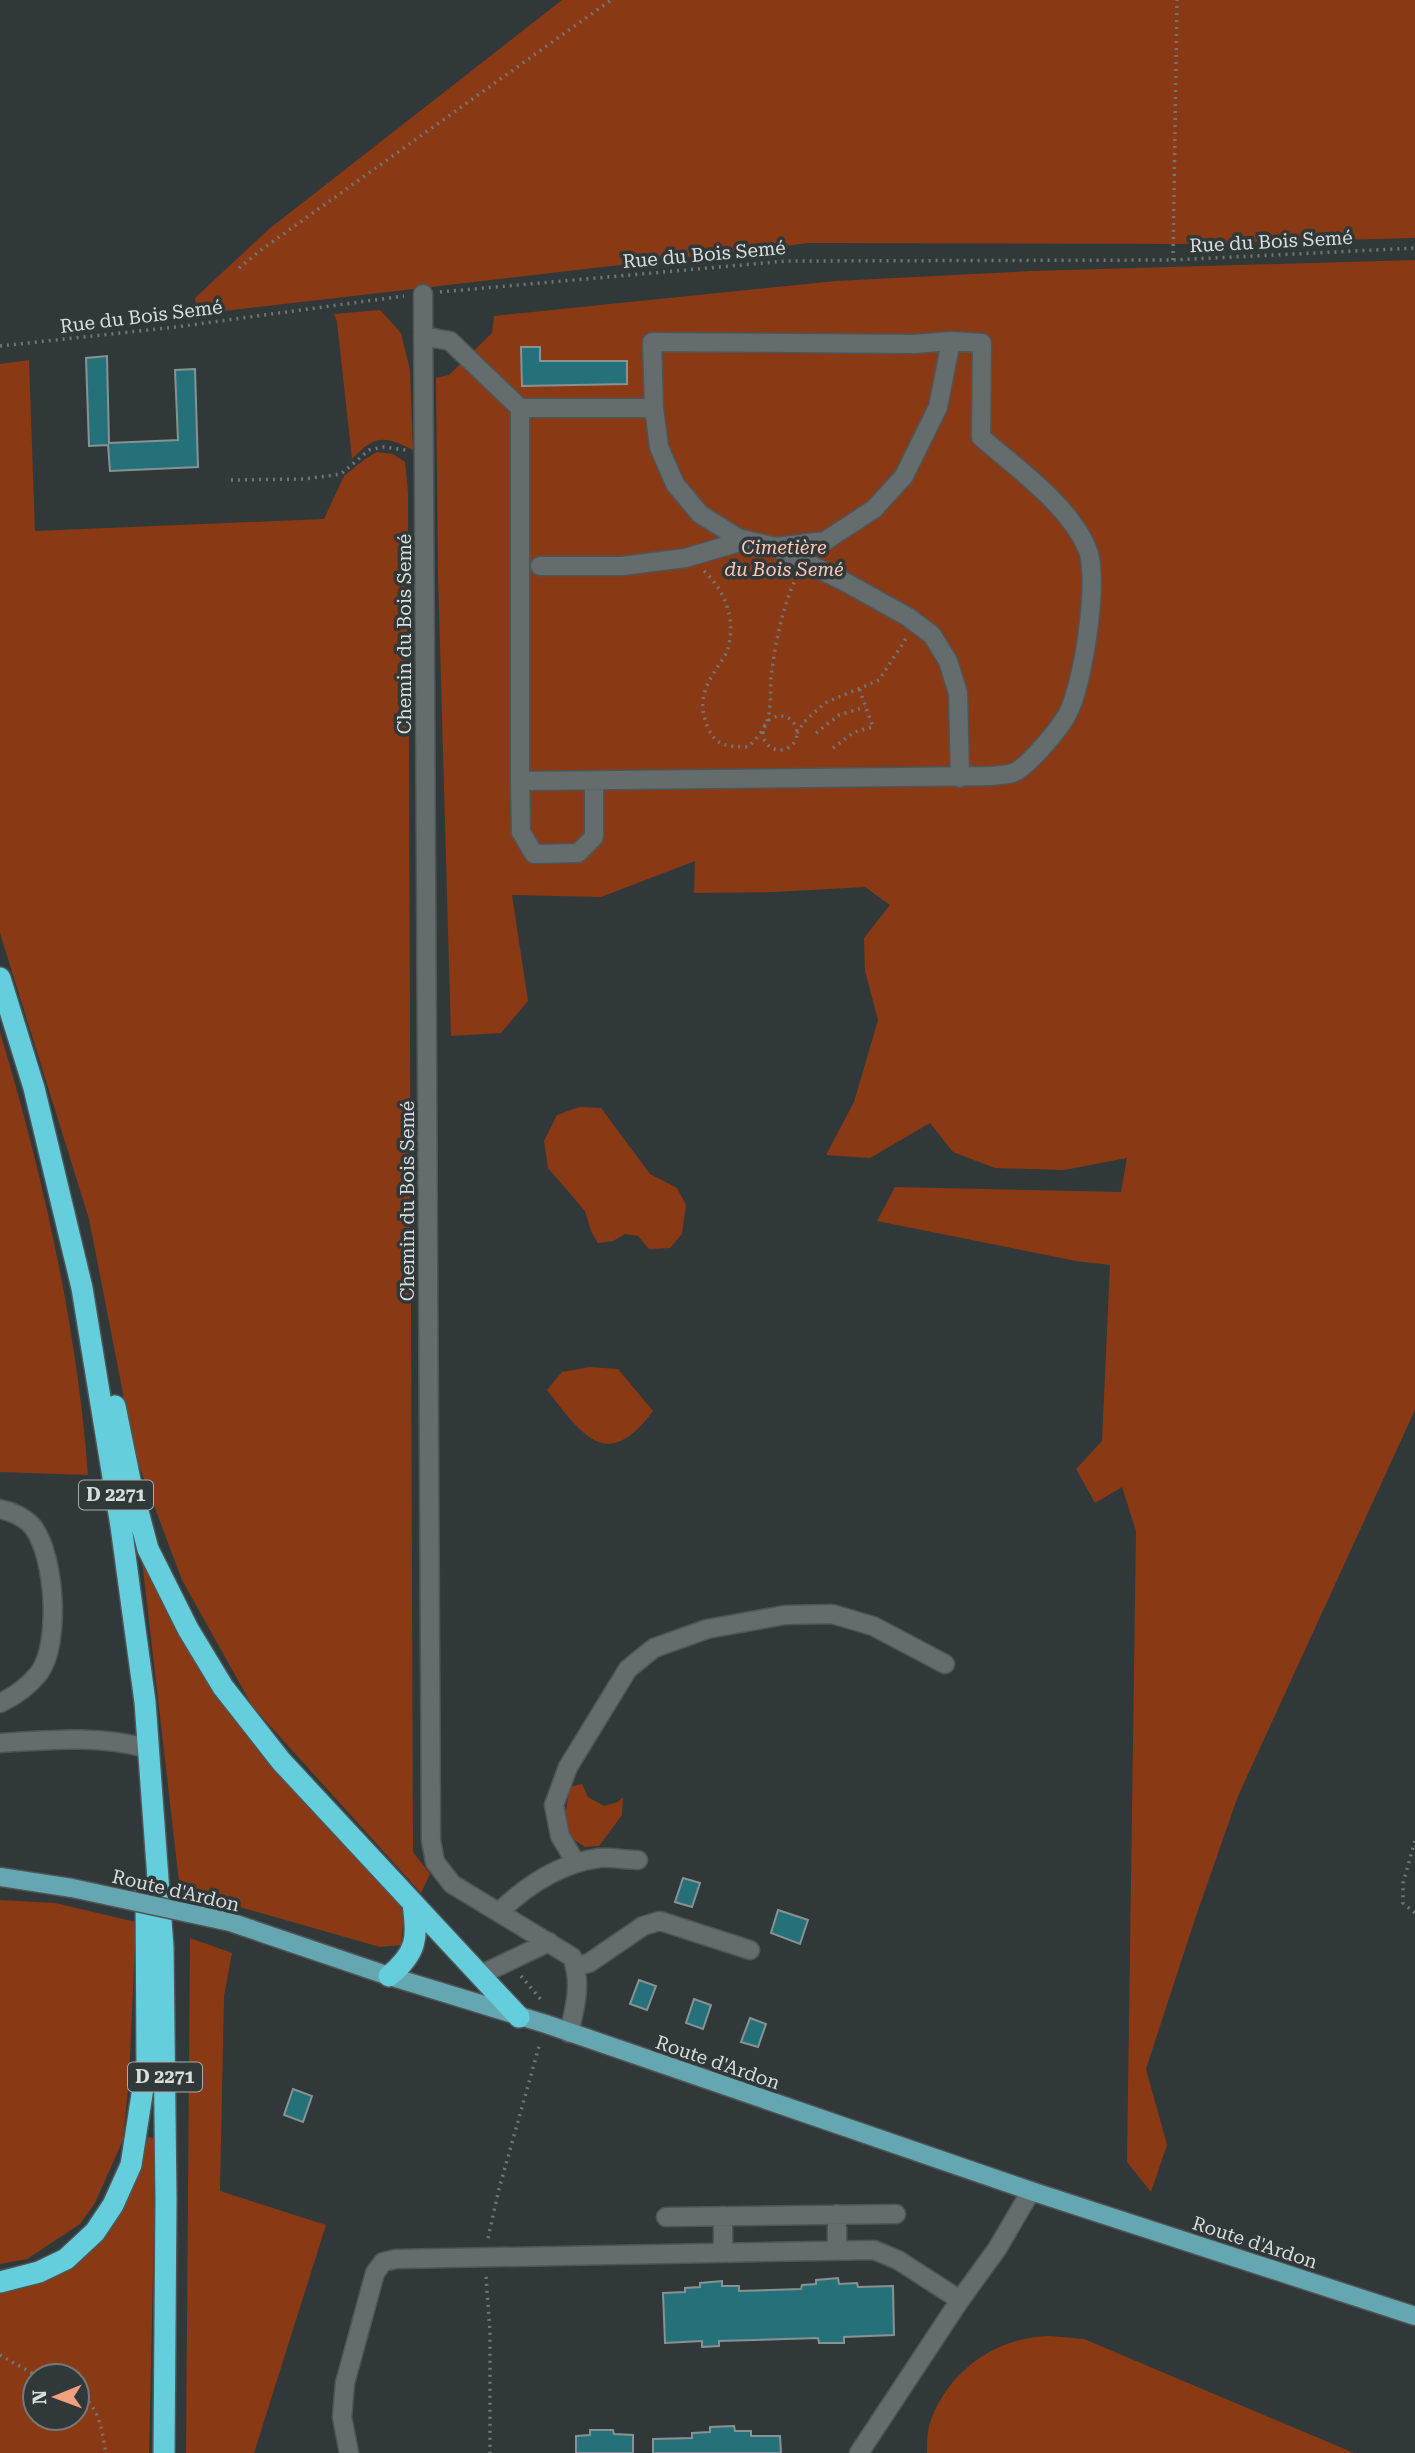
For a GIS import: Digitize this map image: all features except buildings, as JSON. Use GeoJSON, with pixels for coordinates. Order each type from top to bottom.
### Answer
{"type":"FeatureCollection","features":[{"type":"Feature","properties":{"kind":"highway","name":"D 2271"},"geometry":{"type":"LineString","coordinates":[[0,978],[34,1088],[82,1288],[121,1526],[145,1702],[163,1947],[166,2199],[164,2453]]}},
{"type":"Feature","properties":{"kind":"highway"},"geometry":{"type":"LineString","coordinates":[[82,1288],[106,1363],[131,1485],[148,1549],[188,1629],[223,1687],[281,1761],[519,2017]]}},
{"type":"Feature","properties":{"kind":"highway"},"geometry":{"type":"LineString","coordinates":[[0,2282],[40,2272],[66,2259],[95,2232],[113,2205],[131,2165],[147,2062],[145,1702]]}},
{"type":"Feature","properties":{"kind":"highway"},"geometry":{"type":"LineString","coordinates":[[389,1976],[406,1962],[417,1931],[413,1904]]}},
{"type":"Feature","properties":{"kind":"main road","name":"Route d'Ardon"},"geometry":{"type":"LineString","coordinates":[[0,1877],[72,1888],[230,1922],[1031,2191],[1415,2316]]}},
{"type":"Feature","properties":{"kind":"street","name":"Chemin du Bois Semé"},"geometry":{"type":"LineString","coordinates":[[423,294],[431,1840],[435,1862],[453,1884],[550,1942],[572,1957],[576,1966]]}},
{"type":"Feature","properties":{"kind":"street"},"geometry":{"type":"LineString","coordinates":[[424,336],[450,341],[520,408],[654,408]]}},
{"type":"Feature","properties":{"kind":"street"},"geometry":{"type":"LineString","coordinates":[[775,547],[825,541],[874,509],[904,476],[938,407],[951,341]]}},
{"type":"Feature","properties":{"kind":"street"},"geometry":{"type":"LineString","coordinates":[[520,782],[960,778],[992,776],[1015,772],[1044,746],[1068,713],[1087,631],[1093,576],[1088,550],[1077,529],[1053,501],[981,437],[982,343],[652,342],[654,408],[659,447],[675,484],[701,514],[738,538],[775,547],[804,561],[932,635],[948,661],[958,693],[960,778]]}},
{"type":"Feature","properties":{"kind":"street"},"geometry":{"type":"LineString","coordinates":[[520,408],[521,832],[534,854],[578,853],[594,837],[594,782]]}},
{"type":"Feature","properties":{"kind":"street"},"geometry":{"type":"LineString","coordinates":[[540,566],[622,566],[690,557],[747,540]]}},
{"type":"Feature","properties":{"kind":"street"},"geometry":{"type":"LineString","coordinates":[[0,1509],[10,1511],[33,1527],[48,1562],[53,1603],[51,1646],[40,1672],[16,1695],[0,1703]]}},
{"type":"Feature","properties":{"kind":"street"},"geometry":{"type":"LineString","coordinates":[[576,1863],[560,1836],[554,1805],[568,1767],[628,1669],[654,1648],[707,1629],[785,1615],[832,1614],[873,1626],[945,1664]]}},
{"type":"Feature","properties":{"kind":"street"},"geometry":{"type":"LineString","coordinates":[[0,1743],[43,1740],[119,1741],[145,1748]]}},
{"type":"Feature","properties":{"kind":"street"},"geometry":{"type":"LineString","coordinates":[[499,1912],[515,1896],[567,1865],[602,1858],[638,1860]]}},
{"type":"Feature","properties":{"kind":"street"},"geometry":{"type":"LineString","coordinates":[[569,2034],[577,1992],[576,1966],[589,1963],[643,1926],[660,1921],[750,1950]]}},
{"type":"Feature","properties":{"kind":"street"},"geometry":{"type":"LineString","coordinates":[[480,1975],[550,1942]]}},
{"type":"Feature","properties":{"kind":"street"},"geometry":{"type":"LineString","coordinates":[[859,2453],[960,2300],[998,2249],[1031,2191]]}},
{"type":"Feature","properties":{"kind":"street"},"geometry":{"type":"LineString","coordinates":[[837,2214],[837,2250]]}},
{"type":"Feature","properties":{"kind":"street"},"geometry":{"type":"LineString","coordinates":[[666,2217],[897,2214]]}},
{"type":"Feature","properties":{"kind":"street"},"geometry":{"type":"LineString","coordinates":[[723,2216],[723,2253]]}},
{"type":"Feature","properties":{"kind":"street"},"geometry":{"type":"LineString","coordinates":[[349,2453],[342,2417],[345,2383],[375,2273],[383,2262],[396,2259],[874,2250],[898,2260],[960,2300]]}},
{"type":"Feature","properties":{"kind":"path"},"geometry":{"type":"LineString","coordinates":[[240,268],[261,250],[611,0]]}},
{"type":"Feature","properties":{"kind":"path"},"geometry":{"type":"LineString","coordinates":[[1173,260],[1177,0]]}},
{"type":"Feature","properties":{"kind":"path","name":"Rue du Bois Semé"},"geometry":{"type":"LineString","coordinates":[[0,346],[176,327],[423,294],[786,261],[1173,260],[1415,248]]}},
{"type":"Feature","properties":{"kind":"path"},"geometry":{"type":"LineString","coordinates":[[230,480],[305,479],[341,474],[369,450],[383,447],[406,450],[424,478]]}},
{"type":"Feature","properties":{"kind":"path"},"geometry":{"type":"LineString","coordinates":[[690,557],[711,577],[730,613],[731,630],[727,654],[711,680],[701,705],[713,738],[722,745],[748,747],[771,719],[785,716],[794,723],[797,733]]}},
{"type":"Feature","properties":{"kind":"path"},"geometry":{"type":"LineString","coordinates":[[804,561],[787,598],[772,676],[769,717],[764,728],[767,743],[779,750],[793,744],[804,722],[825,703],[879,680],[915,623]]}},
{"type":"Feature","properties":{"kind":"path"},"geometry":{"type":"LineString","coordinates":[[833,747],[853,732],[873,727],[859,688]]}},
{"type":"Feature","properties":{"kind":"path"},"geometry":{"type":"LineString","coordinates":[[816,733],[839,715],[865,707]]}},
{"type":"Feature","properties":{"kind":"path"},"geometry":{"type":"LineString","coordinates":[[1415,1842],[1403,1883],[1403,1903],[1415,1913]]}},
{"type":"Feature","properties":{"kind":"path"},"geometry":{"type":"LineString","coordinates":[[0,2355],[21,2367]]}},
{"type":"Feature","properties":{"kind":"path"},"geometry":{"type":"LineString","coordinates":[[91,2407],[100,2420],[106,2453]]}},
{"type":"Feature","properties":{"kind":"green space"},"geometry":{"type":"Polygon","coordinates":[[[562,0],[1415,0],[1415,238],[1179,244],[809,243],[197,314],[195,298],[269,229],[562,0]]]}},
{"type":"Feature","properties":{"kind":"green space","name":"Cimetière du Bois Semé"},"geometry":{"type":"Polygon","coordinates":[[[1415,260],[1415,1410],[1238,1796],[1195,1919],[1146,2069],[1167,2145],[1151,2192],[1127,2162],[1136,1531],[1122,1487],[1095,1503],[1076,1469],[1102,1441],[1110,1265],[1076,1261],[877,1221],[895,1187],[1121,1192],[1127,1158],[1064,1170],[995,1168],[953,1152],[930,1123],[870,1158],[826,1155],[854,1102],[878,1020],[865,971],[864,938],[890,905],[865,887],[694,893],[695,861],[601,897],[512,895],[528,1001],[501,1033],[451,1036],[438,574],[436,378],[449,375],[492,333],[494,316],[836,281],[1032,271],[1415,260]]]}},
{"type":"Feature","properties":{"kind":"green space"},"geometry":{"type":"Polygon","coordinates":[[[380,310],[401,333],[410,370],[413,450],[395,442],[380,440],[367,445],[352,459],[334,314],[380,310]]]}},
{"type":"Feature","properties":{"kind":"green space"},"geometry":{"type":"Polygon","coordinates":[[[29,360],[35,531],[324,519],[344,476],[365,459],[377,452],[393,454],[405,462],[408,492],[413,1852],[430,1874],[421,1893],[253,1707],[182,1580],[135,1455],[89,1219],[0,933],[0,364],[29,360]]]}},
{"type":"Feature","properties":{"kind":"green space"},"geometry":{"type":"Polygon","coordinates":[[[0,1032],[44,1196],[67,1307],[88,1475],[0,1472],[0,1032]]]}},
{"type":"Feature","properties":{"kind":"green space"},"geometry":{"type":"Polygon","coordinates":[[[579,1107],[601,1108],[650,1174],[677,1188],[686,1205],[682,1234],[670,1248],[649,1249],[638,1236],[625,1234],[613,1241],[598,1243],[585,1211],[548,1168],[544,1141],[557,1115],[579,1107]]]}},
{"type":"Feature","properties":{"kind":"green space"},"geometry":{"type":"Polygon","coordinates":[[[590,1367],[618,1369],[653,1411],[637,1430],[622,1440],[609,1444],[596,1441],[584,1433],[547,1390],[562,1372],[590,1367]]]}},
{"type":"Feature","properties":{"kind":"green space"},"geometry":{"type":"Polygon","coordinates":[[[142,1560],[191,1649],[390,1891],[404,1913],[401,1945],[380,1947],[180,1890],[142,1560]]]}},
{"type":"Feature","properties":{"kind":"green space"},"geometry":{"type":"Polygon","coordinates":[[[582,1784],[588,1797],[604,1806],[618,1802],[623,1797],[622,1815],[599,1846],[585,1847],[567,1835],[564,1822],[570,1787],[582,1784]]]}},
{"type":"Feature","properties":{"kind":"green space"},"geometry":{"type":"Polygon","coordinates":[[[0,1900],[55,1903],[136,1922],[129,2079],[123,2140],[95,2203],[80,2224],[27,2259],[0,2264],[0,1900]]]}},
{"type":"Feature","properties":{"kind":"green space"},"geometry":{"type":"Polygon","coordinates":[[[190,1938],[232,1953],[224,1996],[220,2191],[326,2225],[254,2453],[186,2453],[190,1938]]]}},
{"type":"Feature","properties":{"kind":"green space"},"geometry":{"type":"Polygon","coordinates":[[[148,2137],[156,2139],[149,2453],[0,2453],[0,2290],[32,2284],[139,2169],[148,2137]]]}},
{"type":"Feature","properties":{"kind":"green space"},"geometry":{"type":"Polygon","coordinates":[[[1050,2336],[1084,2339],[1354,2453],[927,2453],[928,2429],[937,2407],[960,2374],[975,2361],[1010,2343],[1050,2336]]]}}]}
